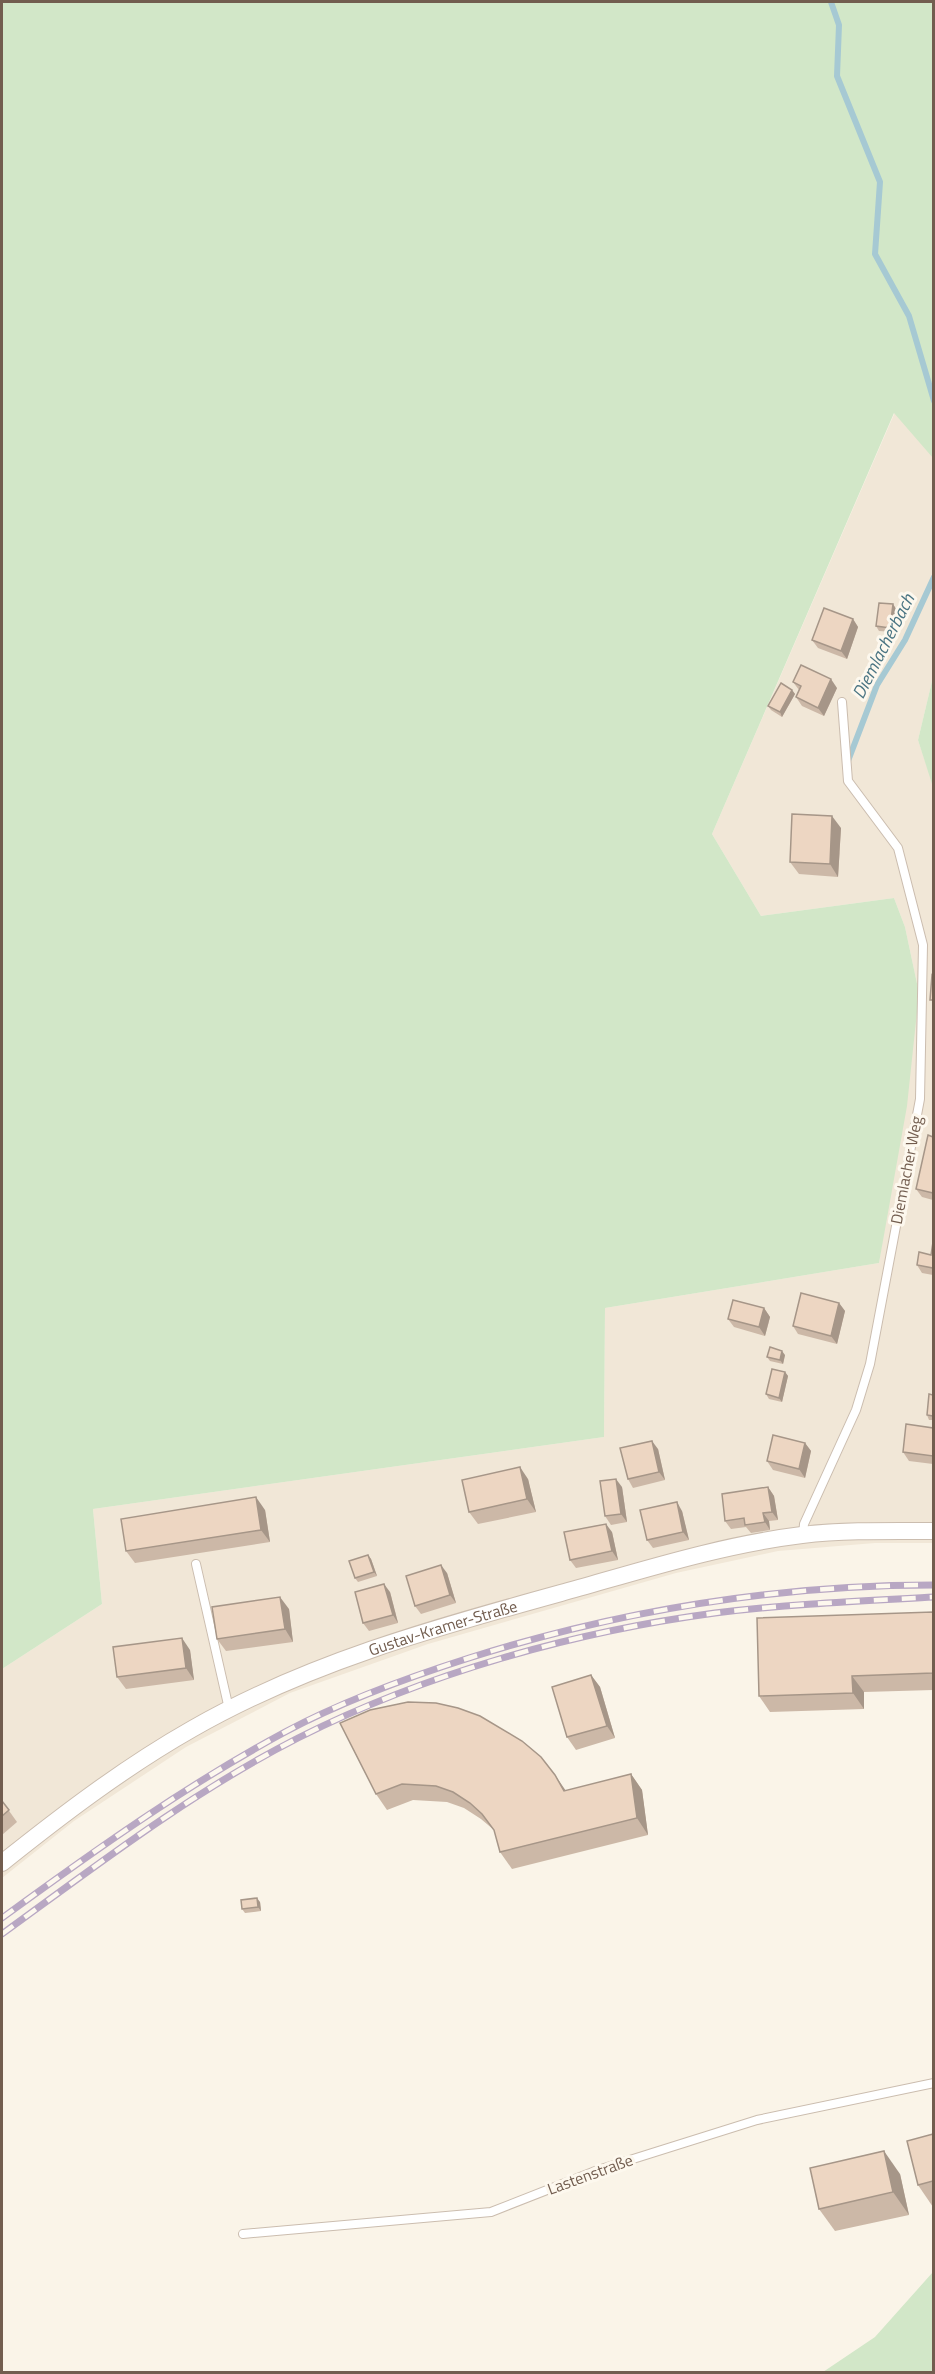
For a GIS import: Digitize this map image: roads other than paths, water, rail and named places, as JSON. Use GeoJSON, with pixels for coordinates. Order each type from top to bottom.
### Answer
{"type":"FeatureCollection","features":[{"type":"Feature","properties":{"kind":"street","name":"Gustav-Kramer-Straße"},"geometry":{"type":"LineString","coordinates":[[2,1863],[90,1796],[148,1756],[229,1709],[337,1661],[417,1633],[666,1563],[803,1535],[872,1531],[933,1531]]}},
{"type":"Feature","properties":{"kind":"lane","name":"Diemlacher Weg"},"geometry":{"type":"LineString","coordinates":[[803,1535],[804,1524],[856,1410],[870,1364],[920,1098],[923,945],[898,848],[848,781],[842,702]]}},
{"type":"Feature","properties":{"kind":"lane"},"geometry":{"type":"LineString","coordinates":[[196,1564],[229,1709]]}},
{"type":"Feature","properties":{"kind":"lane","name":"Lastenstraße"},"geometry":{"type":"LineString","coordinates":[[243,2234],[491,2212],[598,2170],[757,2120],[933,2083]]}},
{"type":"Feature","properties":{"kind":"waterway","name":"Diemlacherbach"},"geometry":{"type":"LineString","coordinates":[[831,2],[839,25],[837,76],[880,182],[875,254],[909,316],[934,401]]}},
{"type":"Feature","properties":{"kind":"waterway","name":"Diemlacherbach"},"geometry":{"type":"LineString","coordinates":[[848,761],[877,685],[905,640],[934,577]]}},
{"type":"Feature","properties":{"kind":"railway"},"geometry":{"type":"LineString","coordinates":[[2,1918],[140,1820],[248,1753],[329,1710],[422,1674],[525,1641],[640,1614],[698,1604],[816,1590],[934,1585]]}},
{"type":"Feature","properties":{"kind":"railway"},"geometry":{"type":"LineString","coordinates":[[2,1934],[146,1830],[259,1759],[347,1715],[449,1675],[555,1644],[662,1621],[770,1607],[934,1597]]}}]}
